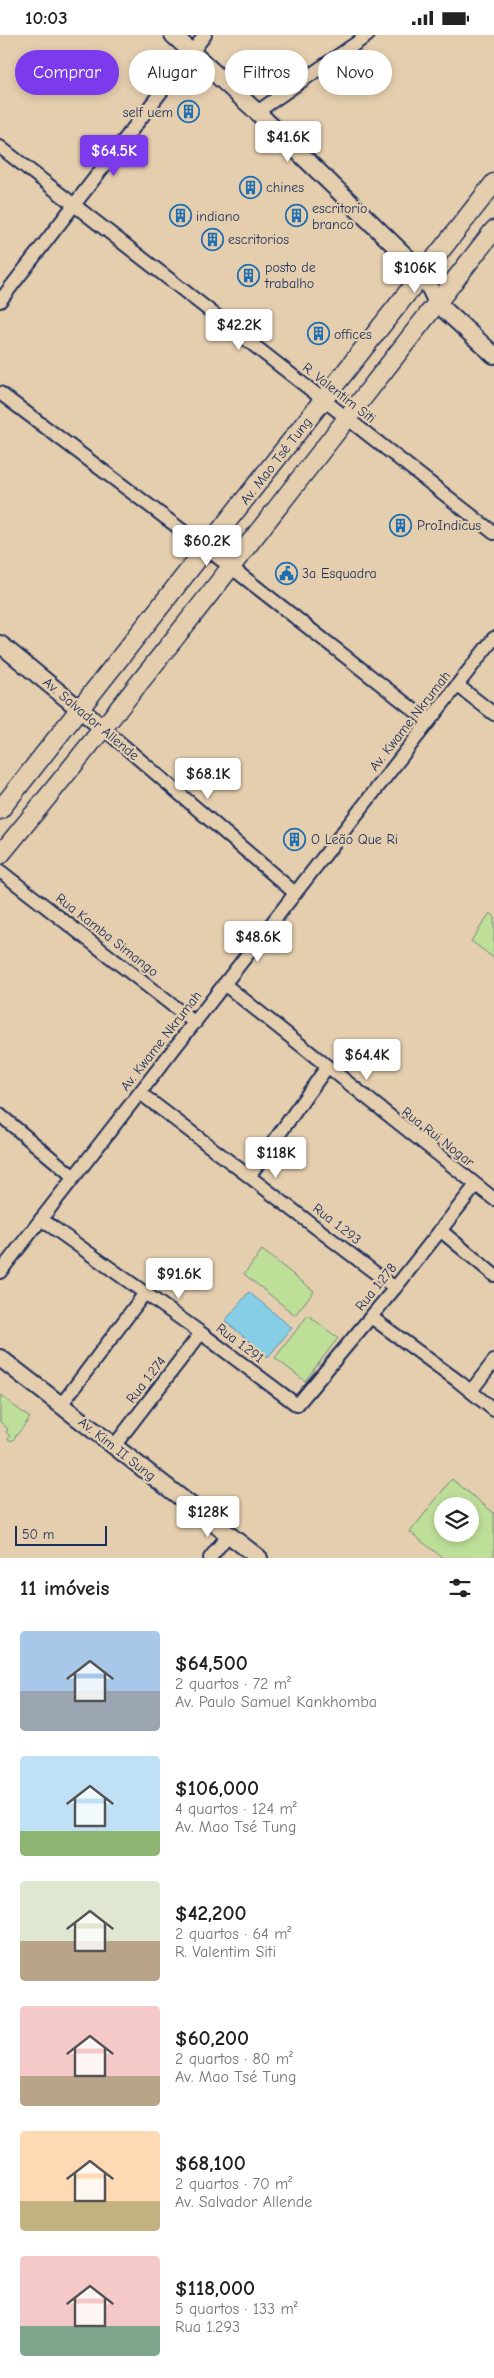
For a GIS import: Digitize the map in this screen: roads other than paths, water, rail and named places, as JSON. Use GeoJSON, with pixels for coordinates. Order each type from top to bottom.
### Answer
{"type":"FeatureCollection","features":[{"type":"Feature","properties":{"kind":"main road","name":"Av. Mao Tsé Tung"},"geometry":{"type":"LineString","coordinates":[[0,810],[207,550],[422,272],[494,183]]}},
{"type":"Feature","properties":{"kind":"main road"},"geometry":{"type":"LineString","coordinates":[[0,855],[104,729],[232,568],[348,420],[377,377],[494,230]]}},
{"type":"Feature","properties":{"kind":"street"},"geometry":{"type":"LineString","coordinates":[[173,35],[189,50]]}},
{"type":"Feature","properties":{"kind":"street"},"geometry":{"type":"LineString","coordinates":[[193,50],[205,35]]}},
{"type":"Feature","properties":{"kind":"street"},"geometry":{"type":"LineString","coordinates":[[257,112],[368,35]]}},
{"type":"Feature","properties":{"kind":"street"},"geometry":{"type":"LineString","coordinates":[[215,74],[422,272],[437,303],[494,355]]}},
{"type":"Feature","properties":{"kind":"street"},"geometry":{"type":"LineString","coordinates":[[0,301],[158,95]]}},
{"type":"Feature","properties":{"kind":"street","name":"R. Valentim Siti"},"geometry":{"type":"LineString","coordinates":[[0,147],[494,533]]}},
{"type":"Feature","properties":{"kind":"street"},"geometry":{"type":"LineString","coordinates":[[0,393],[232,568],[428,721]]}},
{"type":"Feature","properties":{"kind":"street","name":"Av. Kwame Nkrumah"},"geometry":{"type":"LineString","coordinates":[[0,1272],[494,638]]}},
{"type":"Feature","properties":{"kind":"street","name":"Av. Salvador Allende"},"geometry":{"type":"LineString","coordinates":[[0,644],[104,729],[295,893]]}},
{"type":"Feature","properties":{"kind":"street"},"geometry":{"type":"LineString","coordinates":[[456,685],[494,714]]}},
{"type":"Feature","properties":{"kind":"street","name":"Rua Kamba Simango"},"geometry":{"type":"LineString","coordinates":[[0,871],[195,1023]]}},
{"type":"Feature","properties":{"kind":"street","name":"Rua Rui Nogar"},"geometry":{"type":"LineString","coordinates":[[224,984],[494,1199]]}},
{"type":"Feature","properties":{"kind":"street"},"geometry":{"type":"LineString","coordinates":[[250,1175],[327,1067]]}},
{"type":"Feature","properties":{"kind":"street","name":"Rua 1.293"},"geometry":{"type":"LineString","coordinates":[[140,1093],[250,1175],[395,1288]]}},
{"type":"Feature","properties":{"kind":"street"},"geometry":{"type":"LineString","coordinates":[[0,1115],[74,1177]]}},
{"type":"Feature","properties":{"kind":"street","name":"Rua 1.278"},"geometry":{"type":"LineString","coordinates":[[298,1405],[395,1288],[476,1185]]}},
{"type":"Feature","properties":{"kind":"street","name":"Rua 1.291"},"geometry":{"type":"LineString","coordinates":[[42,1219],[298,1405]]}},
{"type":"Feature","properties":{"kind":"street"},"geometry":{"type":"LineString","coordinates":[[440,1230],[494,1275]]}},
{"type":"Feature","properties":{"kind":"street"},"geometry":{"type":"LineString","coordinates":[[60,1405],[145,1293]]}},
{"type":"Feature","properties":{"kind":"street"},"geometry":{"type":"LineString","coordinates":[[371,1317],[494,1410]]}},
{"type":"Feature","properties":{"kind":"street","name":"Rua 1.274"},"geometry":{"type":"LineString","coordinates":[[114,1446],[201,1333]]}},
{"type":"Feature","properties":{"kind":"street","name":"Av. Kim II Sung"},"geometry":{"type":"LineString","coordinates":[[0,1358],[259,1558]]}},
{"type":"Feature","properties":{"kind":"street"},"geometry":{"type":"LineString","coordinates":[[471,1391],[494,1361]]}},
{"type":"Feature","properties":{"kind":"street"},"geometry":{"type":"LineString","coordinates":[[210,1558],[228,1535]]}},
{"type":"Feature","properties":{"kind":"water"},"geometry":{"type":"Polygon","coordinates":[[[249,1292],[292,1328],[268,1357],[225,1321],[249,1292]]]}},
{"type":"Feature","properties":{"kind":"place","name":"self uem"},"geometry":{"type":"Point","coordinates":[189,112]}},
{"type":"Feature","properties":{"kind":"place","name":"chines"},"geometry":{"type":"Point","coordinates":[250,187]}},
{"type":"Feature","properties":{"kind":"place","name":"indiano"},"geometry":{"type":"Point","coordinates":[180,216]}},
{"type":"Feature","properties":{"kind":"place","name":"escritorio branco"},"geometry":{"type":"Point","coordinates":[296,216]}},
{"type":"Feature","properties":{"kind":"place","name":"escritorios"},"geometry":{"type":"Point","coordinates":[212,239]}},
{"type":"Feature","properties":{"kind":"place","name":"posto de trabalho"},"geometry":{"type":"Point","coordinates":[249,275]}},
{"type":"Feature","properties":{"kind":"place","name":"offices"},"geometry":{"type":"Point","coordinates":[318,334]}},
{"type":"Feature","properties":{"kind":"place","name":"ProIndicus"},"geometry":{"type":"Point","coordinates":[401,525]}},
{"type":"Feature","properties":{"kind":"place","name":"3a Esquadra"},"geometry":{"type":"Point","coordinates":[286,573]}},
{"type":"Feature","properties":{"kind":"place","name":"O Leão Que Ri"},"geometry":{"type":"Point","coordinates":[295,839]}}]}
